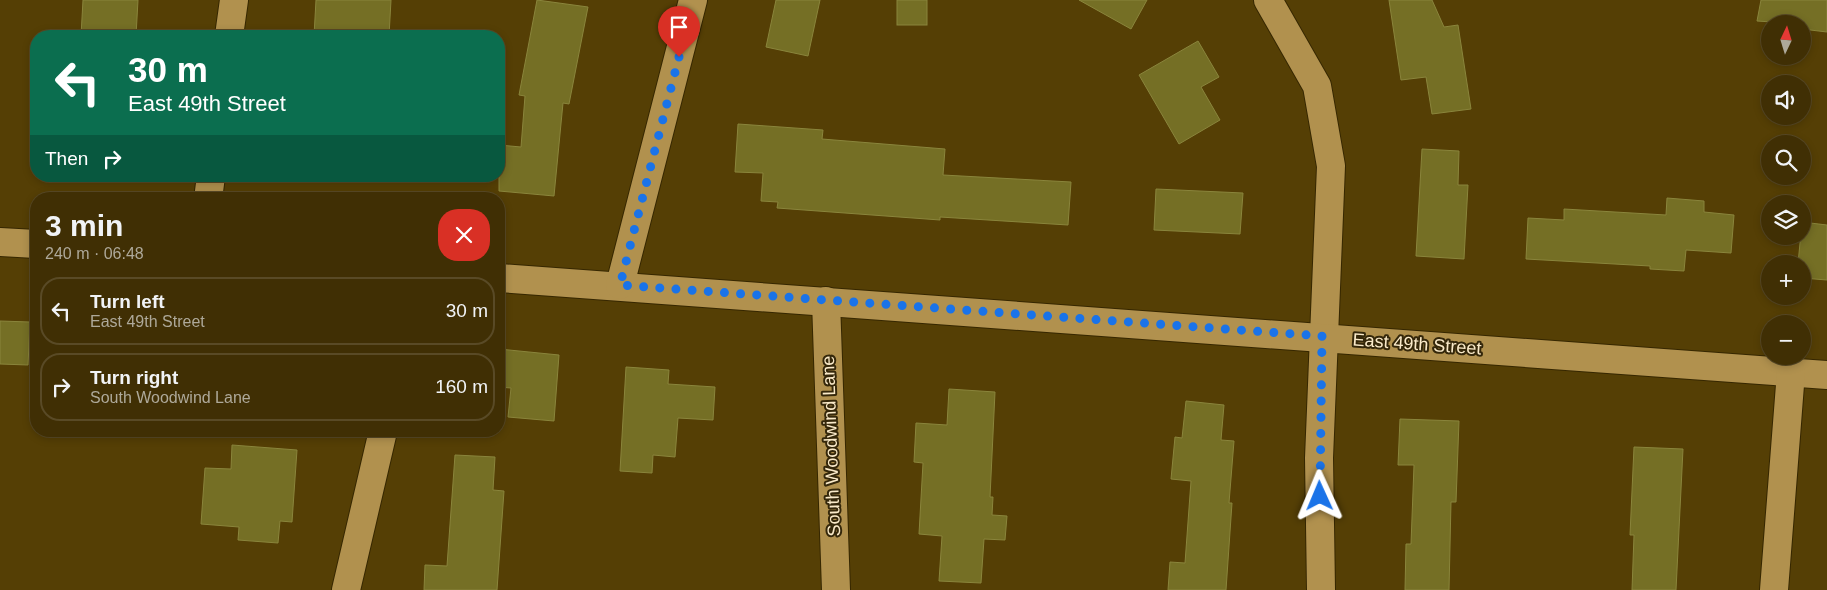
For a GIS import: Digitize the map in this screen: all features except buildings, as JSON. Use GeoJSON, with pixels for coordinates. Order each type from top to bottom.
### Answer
{"type":"FeatureCollection","features":[{"type":"Feature","properties":{"kind":"street"},"geometry":{"type":"LineString","coordinates":[[230,30],[234,0]]}},
{"type":"Feature","properties":{"kind":"street"},"geometry":{"type":"LineString","coordinates":[[620,285],[693,0]]}},
{"type":"Feature","properties":{"kind":"street"},"geometry":{"type":"LineString","coordinates":[[1268,0],[1318,86],[1331,166],[1322,336],[1320,458],[1321,590]]}},
{"type":"Feature","properties":{"kind":"street"},"geometry":{"type":"LineString","coordinates":[[0,242],[30,244]]}},
{"type":"Feature","properties":{"kind":"street","name":"East 49th Street"},"geometry":{"type":"LineString","coordinates":[[505,278],[1322,336],[1827,375]]}},
{"type":"Feature","properties":{"kind":"street","name":"South Woodwind Lane"},"geometry":{"type":"LineString","coordinates":[[826,301],[836,590]]}},
{"type":"Feature","properties":{"kind":"street"},"geometry":{"type":"LineString","coordinates":[[1774,590],[1791,372]]}},
{"type":"Feature","properties":{"kind":"street"},"geometry":{"type":"LineString","coordinates":[[346,590],[382,437]]}},
{"type":"Feature","properties":{"kind":"route"},"geometry":{"type":"LineString","coordinates":[[679,57],[620,285],[1322,336],[1320,496]]}}]}
